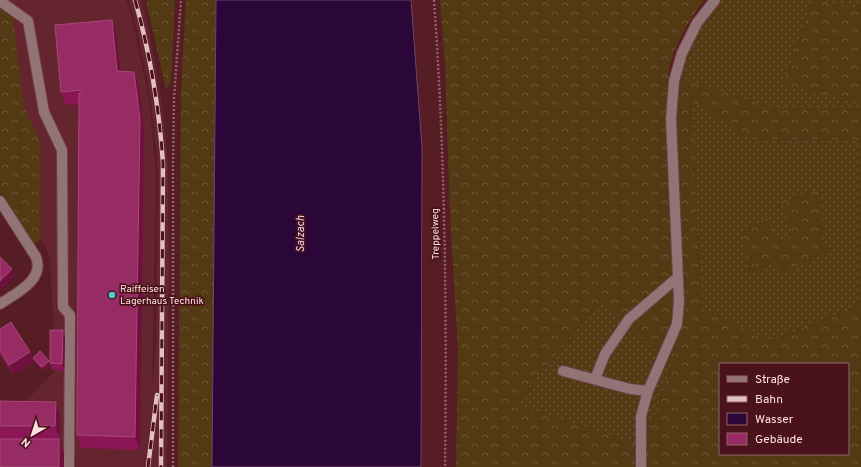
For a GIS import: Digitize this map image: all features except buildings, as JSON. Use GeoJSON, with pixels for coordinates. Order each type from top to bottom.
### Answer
{"type":"FeatureCollection","features":[{"type":"Feature","properties":{"kind":"street"},"geometry":{"type":"LineString","coordinates":[[641,467],[641,416],[648,391],[677,324],[679,301],[671,119],[674,81],[682,54],[697,23],[715,0]]}},
{"type":"Feature","properties":{"kind":"street"},"geometry":{"type":"LineString","coordinates":[[0,1],[28,21],[44,112],[62,150],[63,307],[70,316],[69,467]]}},
{"type":"Feature","properties":{"kind":"street"},"geometry":{"type":"LineString","coordinates":[[0,201],[39,264],[35,276],[30,283],[0,304]]}},
{"type":"Feature","properties":{"kind":"street"},"geometry":{"type":"LineString","coordinates":[[595,379],[605,354],[629,319],[678,277]]}},
{"type":"Feature","properties":{"kind":"street"},"geometry":{"type":"LineString","coordinates":[[564,370],[630,388],[648,391]]}},
{"type":"Feature","properties":{"kind":"path"},"geometry":{"type":"LineString","coordinates":[[173,467],[174,98],[180,0]]}},
{"type":"Feature","properties":{"kind":"path","name":"Treppelweg"},"geometry":{"type":"LineString","coordinates":[[434,0],[444,216],[447,359],[445,467]]}},
{"type":"Feature","properties":{"kind":"shaded area"},"geometry":{"type":"Polygon","coordinates":[[[11,0],[126,0],[131,14],[149,98],[156,175],[152,382],[156,344],[157,156],[148,84],[129,0],[141,0],[148,26],[162,103],[168,162],[169,274],[167,467],[0,467],[0,404],[24,403],[56,370],[50,257],[41,239],[41,144],[24,107],[11,0]]]}},
{"type":"Feature","properties":{"kind":"green space"},"geometry":{"type":"Polygon","coordinates":[[[0,0],[11,0],[24,107],[41,144],[41,239],[34,244],[8,202],[0,193],[0,0]]]}},
{"type":"Feature","properties":{"kind":"green space"},"geometry":{"type":"Polygon","coordinates":[[[146,0],[175,0],[171,81],[166,90],[146,0]]]}},
{"type":"Feature","properties":{"kind":"green space"},"geometry":{"type":"Polygon","coordinates":[[[186,0],[216,0],[212,467],[178,467],[181,90],[186,0]]]}},
{"type":"Feature","properties":{"kind":"green space"},"geometry":{"type":"Polygon","coordinates":[[[440,0],[704,0],[692,17],[677,45],[668,75],[777,109],[861,109],[861,140],[749,139],[691,101],[702,308],[771,341],[861,305],[861,467],[456,467],[458,350],[450,215],[445,64],[440,0]],[[602,299],[515,404],[644,446],[671,366],[602,299]]]}},
{"type":"Feature","properties":{"kind":"green space"},"geometry":{"type":"Polygon","coordinates":[[[722,0],[861,0],[861,109],[777,109],[680,79],[690,46],[700,26],[706,17],[722,0]]]}},
{"type":"Feature","properties":{"kind":"green space"},"geometry":{"type":"Polygon","coordinates":[[[812,0],[861,7],[861,103],[784,85],[812,0]]]}},
{"type":"Feature","properties":{"kind":"green space"},"geometry":{"type":"Polygon","coordinates":[[[691,101],[749,139],[861,140],[861,305],[771,341],[702,308],[691,101]],[[766,219],[776,261],[782,274],[794,236],[780,243],[766,219]]]}},
{"type":"Feature","properties":{"kind":"green space"},"geometry":{"type":"Polygon","coordinates":[[[819,190],[827,252],[782,274],[776,261],[749,275],[742,230],[766,218],[780,243],[794,236],[781,201],[819,190]]]}},
{"type":"Feature","properties":{"kind":"green space"},"geometry":{"type":"Polygon","coordinates":[[[603,298],[671,366],[644,446],[515,404],[603,298]]]}},
{"type":"Feature","properties":{"kind":"water","name":"Salzach"},"geometry":{"type":"Polygon","coordinates":[[[216,0],[411,0],[422,148],[421,467],[212,467],[216,0]]]}},
{"type":"Feature","properties":{"kind":"railway"},"geometry":{"type":"LineString","coordinates":[[135,0],[153,80],[163,163],[161,467]]}},
{"type":"Feature","properties":{"kind":"railway"},"geometry":{"type":"LineString","coordinates":[[148,467],[157,395]]}},
{"type":"Feature","properties":{"kind":"place","name":"Raiffeisen Lagerhaus Technik"},"geometry":{"type":"Point","coordinates":[112,295]}}]}
